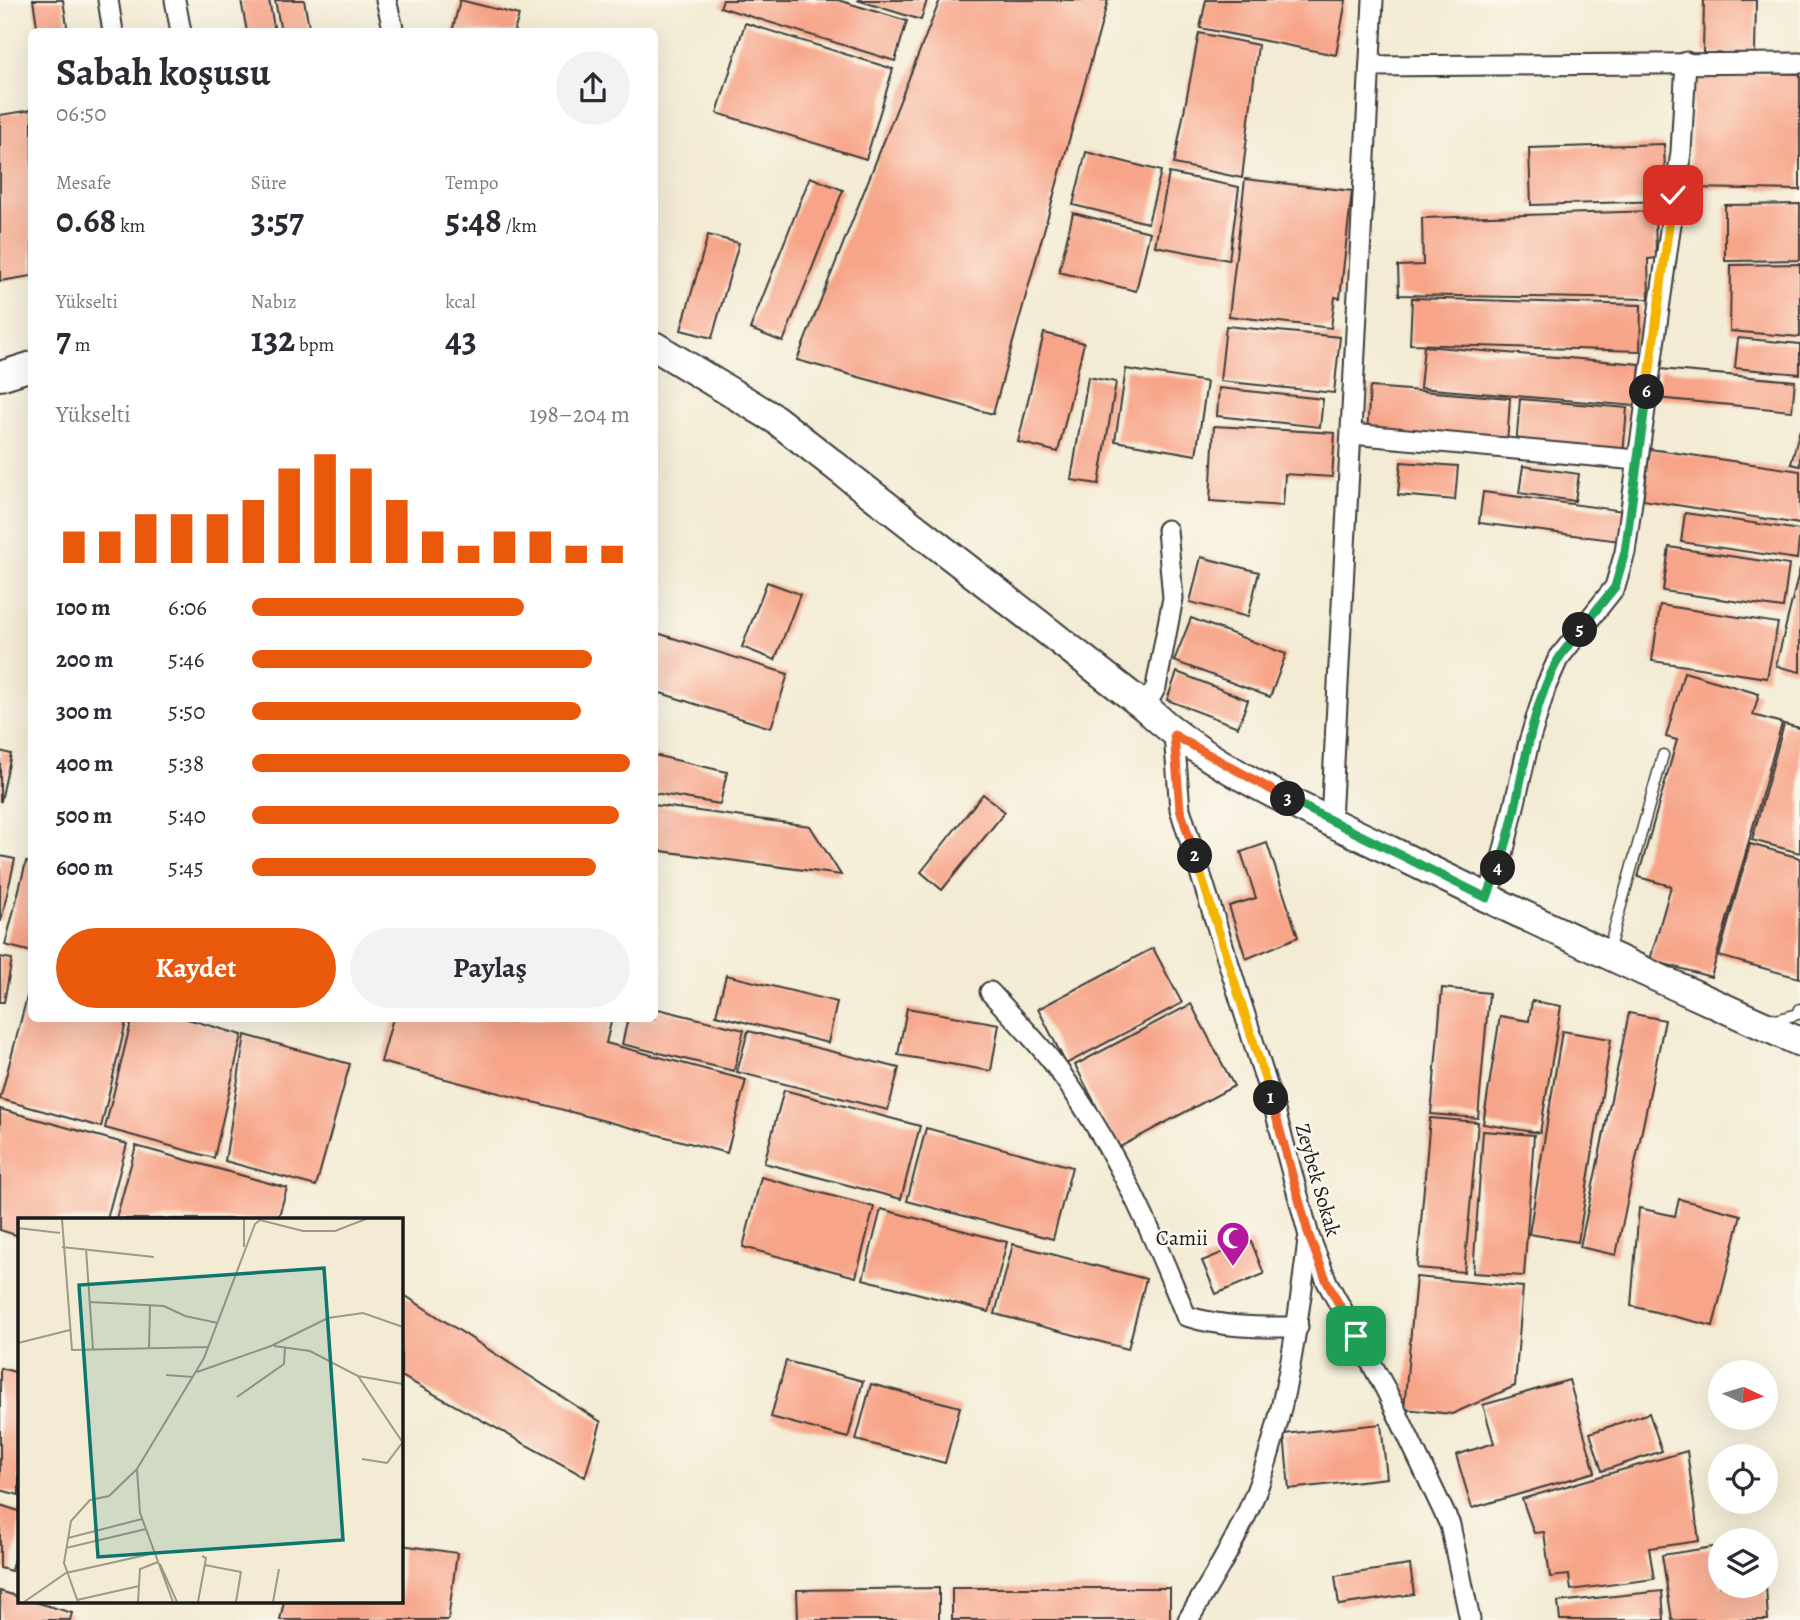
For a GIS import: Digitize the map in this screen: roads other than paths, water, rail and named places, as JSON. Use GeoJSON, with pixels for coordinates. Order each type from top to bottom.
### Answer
{"type":"FeatureCollection","features":[{"type":"Feature","properties":{"kind":"street"},"geometry":{"type":"LineString","coordinates":[[108,0],[112,28]]}},
{"type":"Feature","properties":{"kind":"street"},"geometry":{"type":"LineString","coordinates":[[175,0],[180,28]]}},
{"type":"Feature","properties":{"kind":"street"},"geometry":{"type":"LineString","coordinates":[[386,0],[393,28]]}},
{"type":"Feature","properties":{"kind":"street"},"geometry":{"type":"LineString","coordinates":[[1331,821],[1373,0]]}},
{"type":"Feature","properties":{"kind":"street"},"geometry":{"type":"LineString","coordinates":[[1487,898],[1503,854],[1528,742],[1546,686],[1558,659],[1615,587],[1625,552],[1681,152],[1686,62]]}},
{"type":"Feature","properties":{"kind":"street"},"geometry":{"type":"LineString","coordinates":[[1370,66],[1800,63]]}},
{"type":"Feature","properties":{"kind":"street"},"geometry":{"type":"LineString","coordinates":[[658,348],[775,419],[1145,707],[1174,735],[1331,821],[1487,898],[1607,956],[1800,1042]]}},
{"type":"Feature","properties":{"kind":"street"},"geometry":{"type":"LineString","coordinates":[[1,370],[28,367]]}},
{"type":"Feature","properties":{"kind":"street"},"geometry":{"type":"LineString","coordinates":[[1352,433],[1637,460]]}},
{"type":"Feature","properties":{"kind":"street"},"geometry":{"type":"LineString","coordinates":[[1145,707],[1156,687],[1173,598],[1167,530]]}},
{"type":"Feature","properties":{"kind":"street","name":"Zeybek Sokak"},"geometry":{"type":"LineString","coordinates":[[1174,735],[1180,809],[1274,1107],[1309,1236],[1327,1282],[1385,1390],[1450,1525],[1470,1620]]}},
{"type":"Feature","properties":{"kind":"street"},"geometry":{"type":"LineString","coordinates":[[990,992],[1054,1063],[1097,1127],[1144,1211],[1186,1316],[1240,1328],[1298,1327]]}},
{"type":"Feature","properties":{"kind":"street"},"geometry":{"type":"LineString","coordinates":[[1188,1620],[1229,1553],[1256,1491],[1298,1327],[1309,1236]]}},
{"type":"Feature","properties":{"kind":"lane"},"geometry":{"type":"LineString","coordinates":[[1607,956],[1663,755]]}},
{"type":"Feature","properties":{"kind":"lane"},"geometry":{"type":"LineString","coordinates":[[1653,976],[1699,985]]}},
{"type":"Feature","properties":{"kind":"lane"},"geometry":{"type":"LineString","coordinates":[[1743,1003],[1776,1020],[1798,1014],[1800,1009]]}},
{"type":"Feature","properties":{"kind":"place","name":"Camii"},"geometry":{"type":"Point","coordinates":[1233,1268]}}]}
